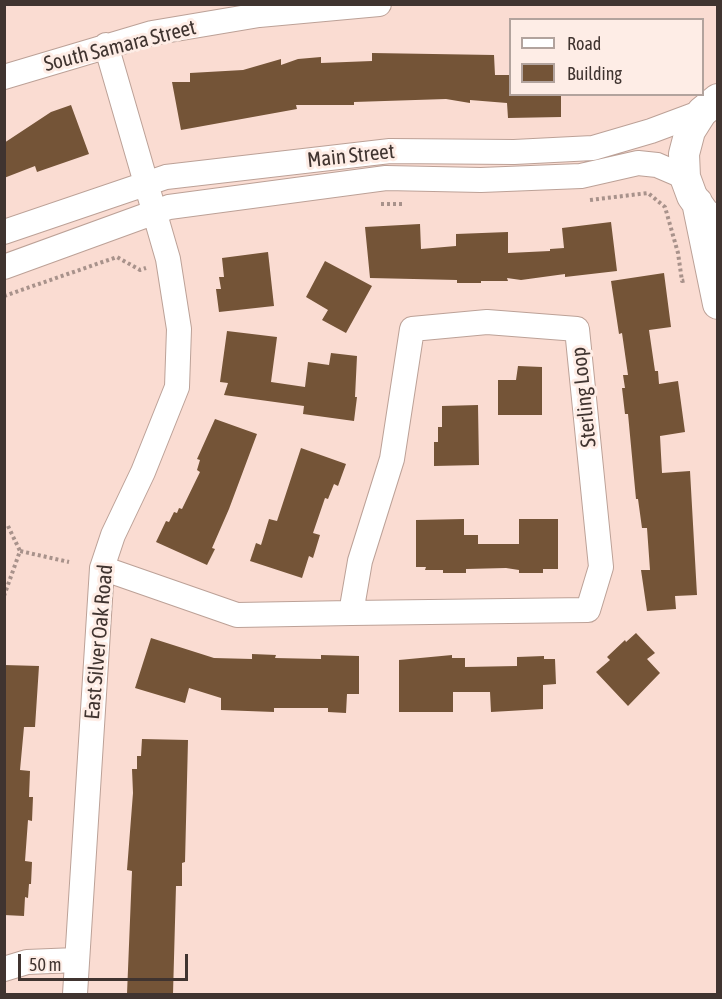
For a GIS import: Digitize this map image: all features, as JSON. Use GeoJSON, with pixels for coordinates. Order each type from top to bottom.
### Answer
{"type":"FeatureCollection","features":[{"type":"Feature","properties":{"kind":"main road"},"geometry":{"type":"LineString","coordinates":[[710,105],[690,132],[684,154],[700,200],[717,304]]}},
{"type":"Feature","properties":{"kind":"street","name":"South Samara Street"},"geometry":{"type":"LineString","coordinates":[[4,77],[152,33],[259,15],[379,4]]}},
{"type":"Feature","properties":{"kind":"street","name":"East Silver Oak Road"},"geometry":{"type":"LineString","coordinates":[[75,994],[102,568],[113,535],[143,472],[177,387],[178,329],[168,259],[106,45]]}},
{"type":"Feature","properties":{"kind":"street","name":"Main Street"},"geometry":{"type":"LineString","coordinates":[[4,267],[149,199],[166,177],[390,151],[514,152],[593,148],[651,131],[710,105]]}},
{"type":"Feature","properties":{"kind":"street","name":"Main Street"},"geometry":{"type":"LineString","coordinates":[[4,232],[149,199],[169,207],[386,178],[481,180],[580,176],[638,163],[657,165],[700,200]]}},
{"type":"Feature","properties":{"kind":"street","name":"Sterling Loop"},"geometry":{"type":"LineString","coordinates":[[487,322],[577,329],[601,567],[588,610],[351,614],[360,561],[392,459],[412,329],[487,322]]}},
{"type":"Feature","properties":{"kind":"street"},"geometry":{"type":"LineString","coordinates":[[102,568],[237,615],[351,614]]}},
{"type":"Feature","properties":{"kind":"street"},"geometry":{"type":"LineString","coordinates":[[4,969],[27,962],[76,960]]}},
{"type":"Feature","properties":{"kind":"path"},"geometry":{"type":"LineString","coordinates":[[585,200],[648,193],[665,207],[678,253],[682,281],[694,279]]}},
{"type":"Feature","properties":{"kind":"path"},"geometry":{"type":"LineString","coordinates":[[371,204],[412,204]]}},
{"type":"Feature","properties":{"kind":"path"},"geometry":{"type":"LineString","coordinates":[[4,296],[117,257],[140,270],[168,259]]}},
{"type":"Feature","properties":{"kind":"path"},"geometry":{"type":"LineString","coordinates":[[4,596],[20,551],[8,526]]}},
{"type":"Feature","properties":{"kind":"path"},"geometry":{"type":"LineString","coordinates":[[20,551],[69,562]]}},
{"type":"Feature","properties":{"kind":"building"},"geometry":{"type":"Polygon","coordinates":[[[372,53],[494,55],[495,75],[509,75],[509,96],[561,96],[561,117],[508,118],[507,103],[470,100],[470,103],[446,99],[354,102],[354,105],[296,105],[297,109],[181,130],[172,82],[190,82],[190,73],[243,70],[281,59],[281,65],[298,59],[321,57],[321,63],[372,61],[372,53]]]}},
{"type":"Feature","properties":{"kind":"building"},"geometry":{"type":"Polygon","coordinates":[[[71,105],[89,154],[37,172],[35,166],[4,178],[4,143],[51,112],[71,105]]]}},
{"type":"Feature","properties":{"kind":"building"},"geometry":{"type":"Polygon","coordinates":[[[611,222],[617,271],[565,277],[565,274],[521,280],[507,278],[508,281],[481,281],[481,283],[457,283],[457,280],[370,278],[365,227],[420,224],[421,249],[456,246],[456,234],[508,232],[508,253],[564,248],[562,228],[611,222]]]}},
{"type":"Feature","properties":{"kind":"building"},"geometry":{"type":"Polygon","coordinates":[[[268,252],[274,306],[219,312],[216,289],[221,289],[219,277],[224,277],[222,258],[268,252]]]}},
{"type":"Feature","properties":{"kind":"building"},"geometry":{"type":"Polygon","coordinates":[[[325,261],[372,286],[346,333],[322,320],[328,310],[306,297],[325,261]]]}},
{"type":"Feature","properties":{"kind":"building"},"geometry":{"type":"Polygon","coordinates":[[[664,273],[671,327],[649,330],[659,384],[678,381],[685,432],[660,436],[662,473],[690,471],[697,595],[675,596],[676,609],[647,611],[641,570],[650,570],[647,528],[642,528],[638,499],[636,499],[628,414],[625,414],[622,388],[625,388],[623,375],[628,375],[611,281],[664,273]]]}},
{"type":"Feature","properties":{"kind":"building"},"geometry":{"type":"Polygon","coordinates":[[[227,331],[277,337],[271,382],[305,387],[308,362],[329,365],[331,353],[357,356],[355,397],[357,397],[354,421],[303,414],[304,406],[224,395],[228,383],[220,382],[227,331]]]}},
{"type":"Feature","properties":{"kind":"building"},"geometry":{"type":"Polygon","coordinates":[[[518,366],[542,367],[542,415],[498,415],[498,380],[516,380],[518,366]]]}},
{"type":"Feature","properties":{"kind":"building"},"geometry":{"type":"Polygon","coordinates":[[[478,405],[479,465],[434,466],[434,442],[438,442],[438,427],[442,427],[442,406],[478,405]]]}},
{"type":"Feature","properties":{"kind":"building"},"geometry":{"type":"Polygon","coordinates":[[[215,419],[257,434],[207,565],[156,542],[166,521],[169,522],[179,508],[182,509],[200,472],[197,470],[200,460],[197,459],[215,419]]]}},
{"type":"Feature","properties":{"kind":"building"},"geometry":{"type":"Polygon","coordinates":[[[301,448],[346,464],[338,486],[334,484],[328,499],[325,498],[313,533],[320,535],[313,558],[309,556],[302,578],[250,561],[256,543],[261,545],[269,519],[277,521],[301,448]]]}},
{"type":"Feature","properties":{"kind":"building"},"geometry":{"type":"Polygon","coordinates":[[[464,519],[464,535],[478,535],[478,544],[519,544],[519,519],[558,519],[558,569],[543,569],[543,573],[519,573],[519,570],[506,568],[466,569],[466,573],[443,573],[443,570],[425,570],[426,567],[416,567],[416,520],[464,519]]]}},
{"type":"Feature","properties":{"kind":"building"},"geometry":{"type":"Polygon","coordinates":[[[636,633],[655,653],[647,659],[660,673],[628,706],[596,672],[610,660],[607,657],[636,633]]]}},
{"type":"Feature","properties":{"kind":"building"},"geometry":{"type":"Polygon","coordinates":[[[151,638],[214,658],[252,659],[252,654],[276,655],[275,658],[321,659],[321,655],[359,656],[359,694],[347,694],[346,713],[328,712],[328,708],[274,708],[274,712],[221,710],[221,698],[189,688],[185,703],[135,688],[151,638]]]}},
{"type":"Feature","properties":{"kind":"building"},"geometry":{"type":"Polygon","coordinates":[[[452,655],[452,658],[465,658],[465,667],[517,666],[517,657],[544,656],[544,659],[555,659],[556,684],[543,685],[543,709],[491,712],[490,692],[453,692],[453,712],[399,712],[399,660],[452,655]]]}},
{"type":"Feature","properties":{"kind":"building"},"geometry":{"type":"Polygon","coordinates":[[[4,665],[39,666],[35,727],[24,727],[20,770],[30,771],[29,797],[33,797],[32,821],[28,820],[25,861],[32,862],[31,884],[29,884],[28,898],[25,897],[24,916],[4,915],[4,665]]]}},
{"type":"Feature","properties":{"kind":"building"},"geometry":{"type":"Polygon","coordinates":[[[142,739],[188,740],[185,862],[182,863],[182,886],[176,886],[173,994],[127,994],[132,871],[127,870],[133,793],[132,769],[137,769],[137,756],[141,756],[142,739]]]}}]}
